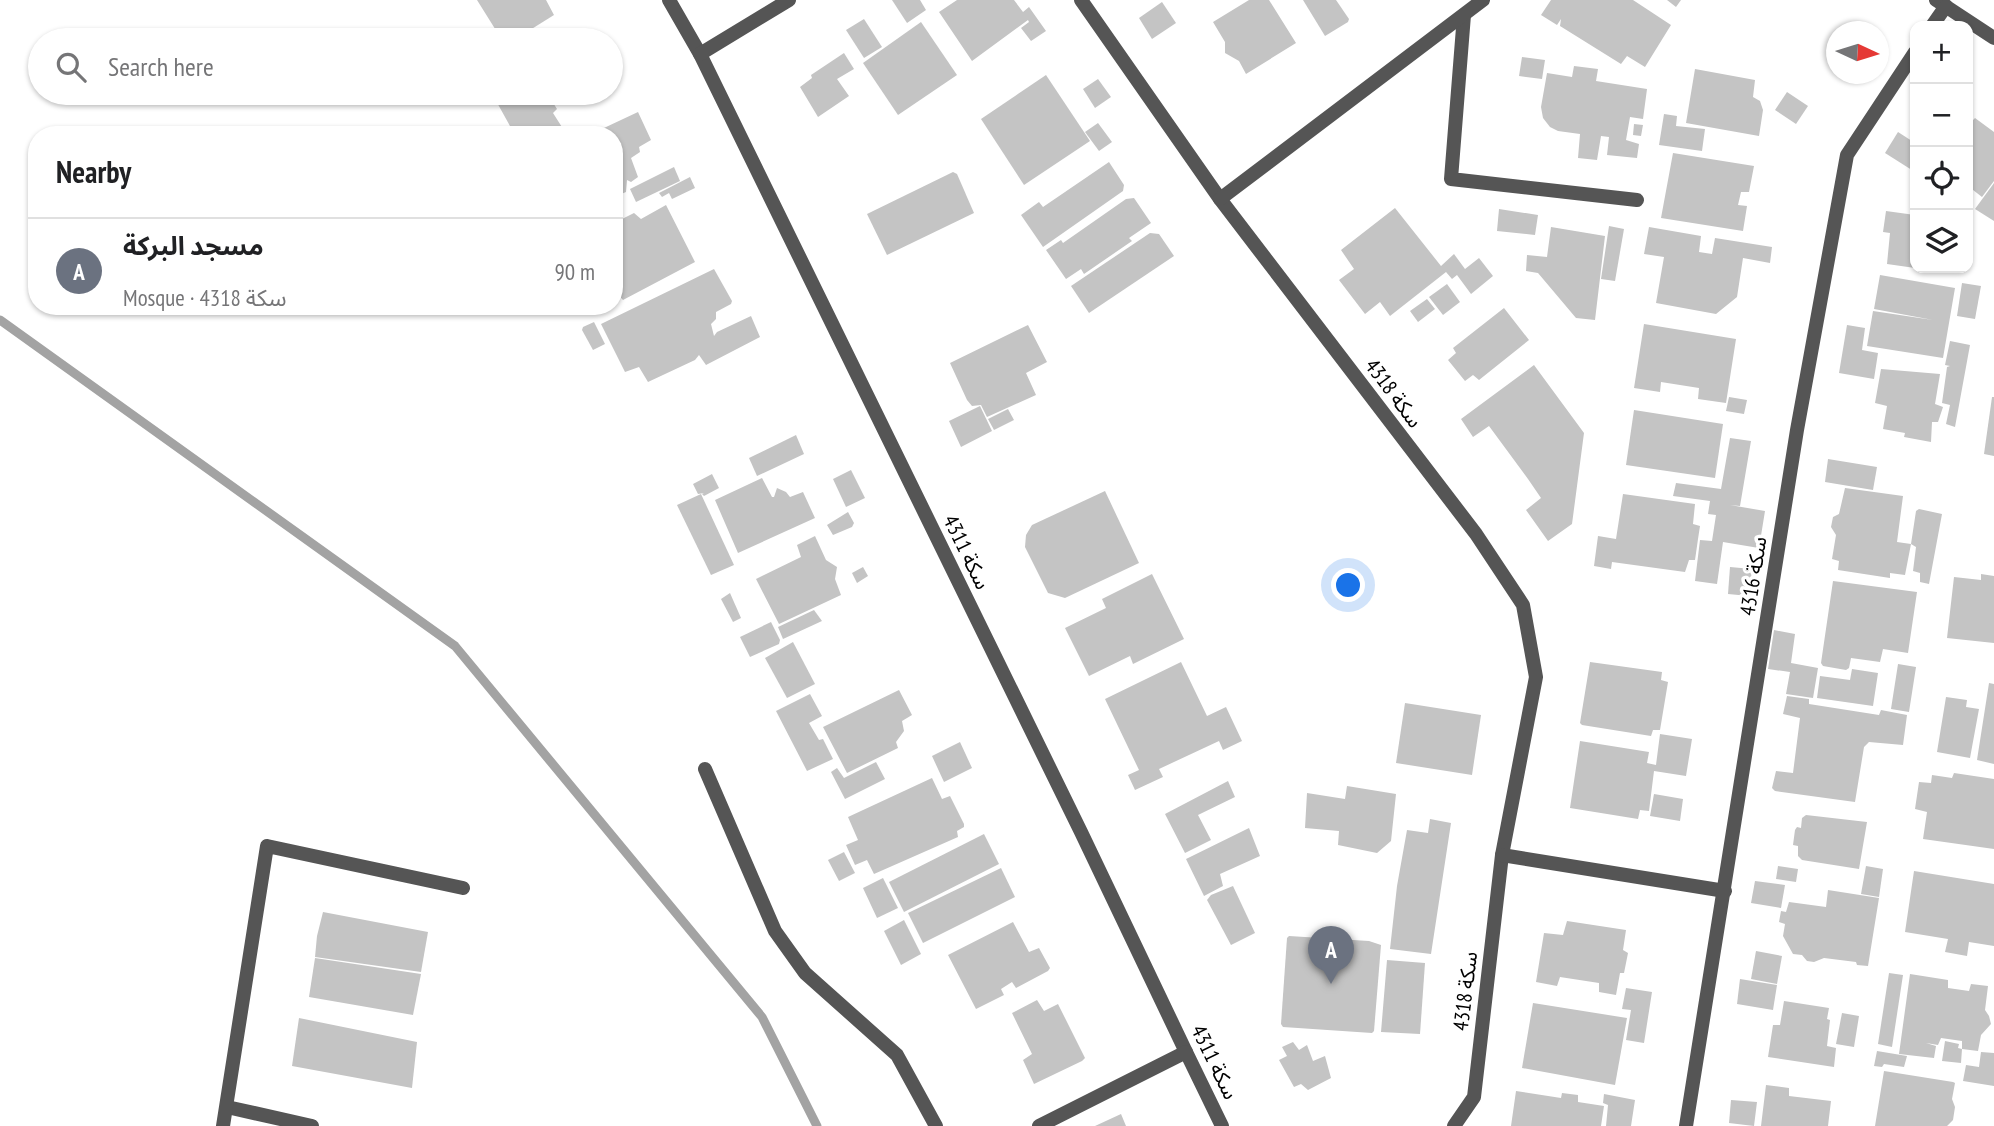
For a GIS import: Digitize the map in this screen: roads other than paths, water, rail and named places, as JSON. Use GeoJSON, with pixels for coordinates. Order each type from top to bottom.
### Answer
{"type":"FeatureCollection","features":[{"type":"Feature","properties":{"kind":"street","name":"سكة 4311"},"geometry":{"type":"LineString","coordinates":[[669,0],[701,54],[1222,1126]]}},
{"type":"Feature","properties":{"kind":"street"},"geometry":{"type":"LineString","coordinates":[[701,54],[789,0]]}},
{"type":"Feature","properties":{"kind":"street","name":"سكة 4318"},"geometry":{"type":"LineString","coordinates":[[1081,0],[1220,200],[1476,534],[1523,605],[1536,677],[1502,855],[1474,1097],[1454,1126]]}},
{"type":"Feature","properties":{"kind":"street"},"geometry":{"type":"LineString","coordinates":[[1220,200],[1483,0]]}},
{"type":"Feature","properties":{"kind":"street"},"geometry":{"type":"LineString","coordinates":[[1934,21],[1941,3],[1994,38]]}},
{"type":"Feature","properties":{"kind":"street"},"geometry":{"type":"LineString","coordinates":[[1464,15],[1451,179],[1637,200]]}},
{"type":"Feature","properties":{"kind":"street","name":"سكة 4316"},"geometry":{"type":"LineString","coordinates":[[1686,1126],[1797,430],[1846,155],[1910,59]]}},
{"type":"Feature","properties":{"kind":"street"},"geometry":{"type":"LineString","coordinates":[[705,769],[775,931],[805,973],[897,1055],[936,1126]]}},
{"type":"Feature","properties":{"kind":"street"},"geometry":{"type":"LineString","coordinates":[[223,1126],[267,846],[463,888]]}},
{"type":"Feature","properties":{"kind":"street"},"geometry":{"type":"LineString","coordinates":[[1502,855],[1725,891]]}},
{"type":"Feature","properties":{"kind":"street"},"geometry":{"type":"LineString","coordinates":[[1039,1126],[1186,1052]]}},
{"type":"Feature","properties":{"kind":"street"},"geometry":{"type":"LineString","coordinates":[[227,1107],[312,1126]]}},
{"type":"Feature","properties":{"kind":"waterway"},"geometry":{"type":"LineString","coordinates":[[0,320],[455,646],[762,1017],[817,1126]]}},
{"type":"Feature","properties":{"kind":"place","name":"مسجد البركة"},"geometry":{"type":"Point","coordinates":[1331,984]}}]}
